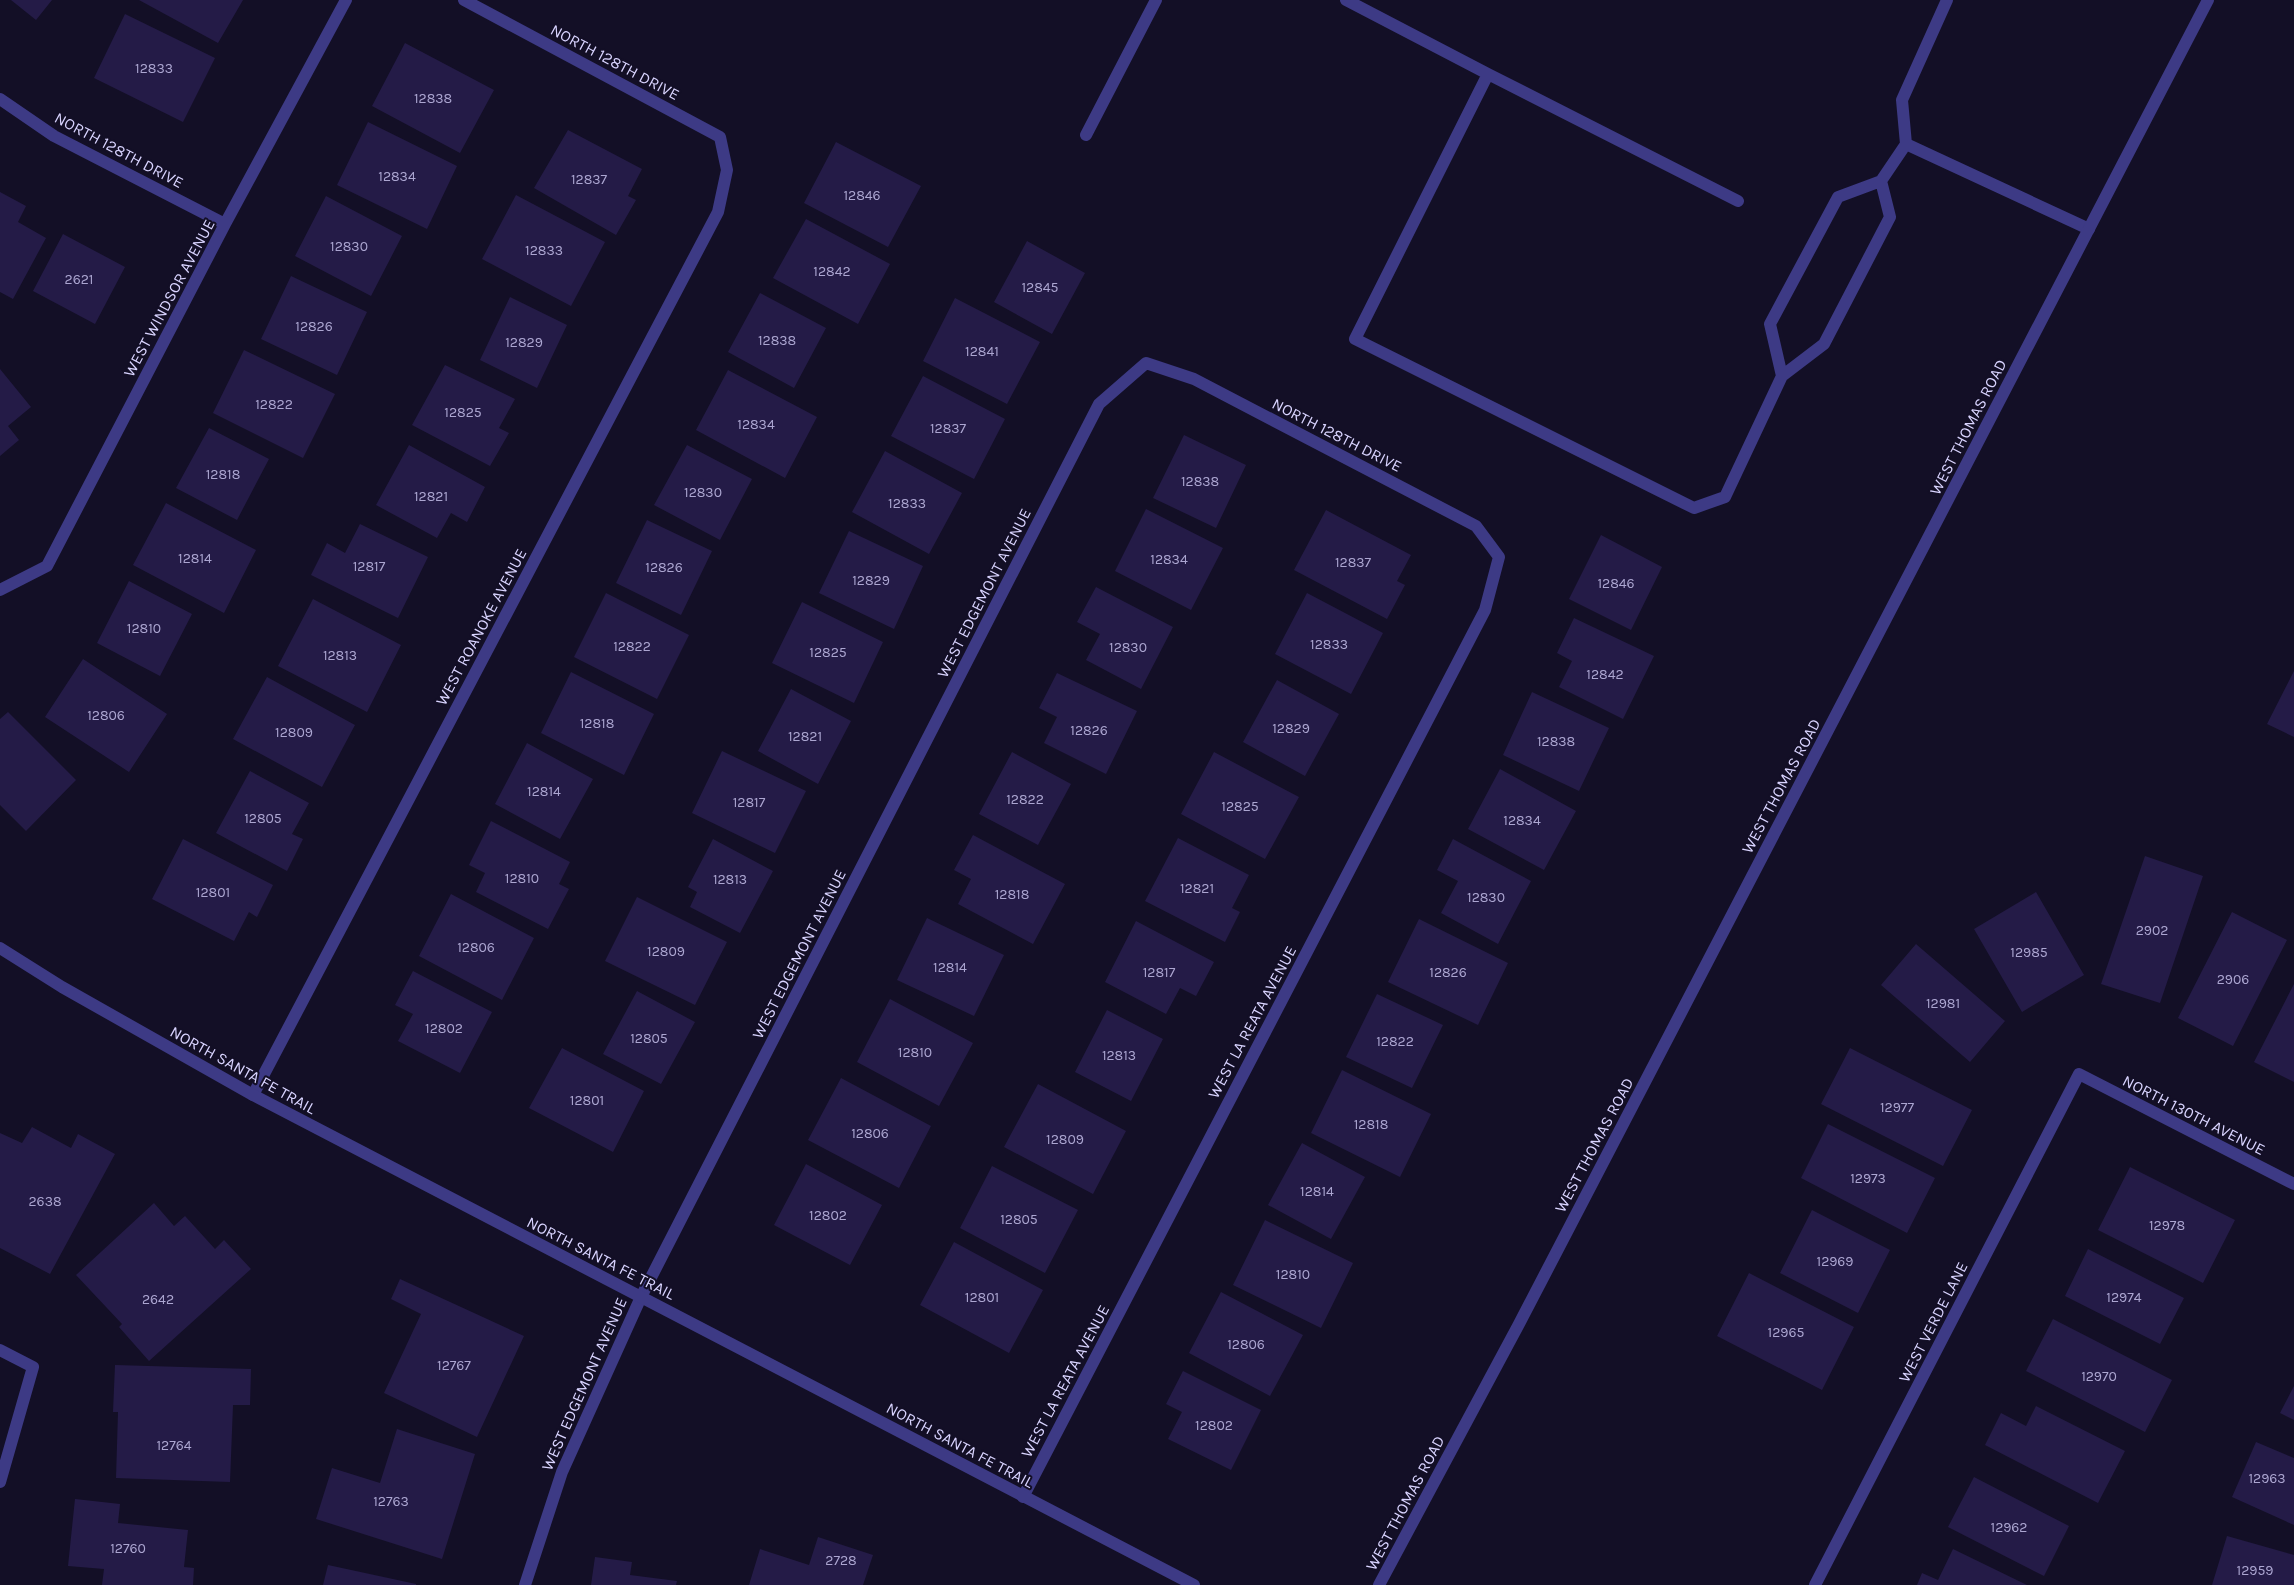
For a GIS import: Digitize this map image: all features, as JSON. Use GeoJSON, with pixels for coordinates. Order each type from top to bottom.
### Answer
{"type":"FeatureCollection","features":[{"type":"Feature","properties":{"kind":"street","name":"WEST WINDSOR AVENUE"},"geometry":{"type":"LineString","coordinates":[[0,590],[47,566],[225,224],[346,0]]}},
{"type":"Feature","properties":{"kind":"street","name":"NORTH 128TH DRIVE"},"geometry":{"type":"LineString","coordinates":[[464,0],[720,137],[727,170]]}},
{"type":"Feature","properties":{"kind":"street"},"geometry":{"type":"LineString","coordinates":[[1086,134],[1156,0]]}},
{"type":"Feature","properties":{"kind":"street"},"geometry":{"type":"LineString","coordinates":[[1346,0],[1738,201]]}},
{"type":"Feature","properties":{"kind":"street"},"geometry":{"type":"LineString","coordinates":[[1782,376],[1770,324],[1838,197],[1881,181],[1906,144],[1902,100],[1948,0]]}},
{"type":"Feature","properties":{"kind":"street","name":"WEST THOMAS ROAD"},"geometry":{"type":"LineString","coordinates":[[1379,1585],[1519,1324],[2208,0]]}},
{"type":"Feature","properties":{"kind":"street"},"geometry":{"type":"LineString","coordinates":[[1488,74],[1354,339],[1694,508],[1725,497],[1782,376],[1824,344],[1890,217],[1881,181]]}},
{"type":"Feature","properties":{"kind":"street","name":"NORTH 128TH DRIVE"},"geometry":{"type":"LineString","coordinates":[[0,100],[54,136],[225,224]]}},
{"type":"Feature","properties":{"kind":"street"},"geometry":{"type":"LineString","coordinates":[[1906,144],[2089,229]]}},
{"type":"Feature","properties":{"kind":"street","name":"WEST ROANOKE AVENUE"},"geometry":{"type":"LineString","coordinates":[[253,1095],[718,212],[727,170]]}},
{"type":"Feature","properties":{"kind":"street","name":"NORTH 128TH DRIVE"},"geometry":{"type":"LineString","coordinates":[[1146,363],[1194,380],[1476,526],[1499,557]]}},
{"type":"Feature","properties":{"kind":"street","name":"WEST EDGEMONT AVENUE"},"geometry":{"type":"LineString","coordinates":[[525,1585],[562,1472],[641,1297],[1099,404],[1146,363]]}},
{"type":"Feature","properties":{"kind":"street","name":"WEST LA REATA AVENUE"},"geometry":{"type":"LineString","coordinates":[[1023,1496],[1485,610],[1499,557]]}},
{"type":"Feature","properties":{"kind":"street","name":"NORTH SANTA FE TRAIL"},"geometry":{"type":"LineString","coordinates":[[0,948],[62,987],[253,1095],[1194,1585]]}},
{"type":"Feature","properties":{"kind":"street","name":"NORTH 130TH AVENUE"},"geometry":{"type":"LineString","coordinates":[[2079,1074],[2294,1184]]}},
{"type":"Feature","properties":{"kind":"street","name":"WEST VERDE LANE"},"geometry":{"type":"LineString","coordinates":[[1815,1585],[2079,1074]]}},
{"type":"Feature","properties":{"kind":"street"},"geometry":{"type":"LineString","coordinates":[[0,1350],[33,1367],[0,1482]]}},
{"type":"Feature","properties":{"kind":"building"},"geometry":{"type":"Polygon","coordinates":[[[11,0],[52,0],[36,20],[11,0]]]}},
{"type":"Feature","properties":{"kind":"building"},"geometry":{"type":"Polygon","coordinates":[[[139,0],[243,0],[218,43],[139,0]]]}},
{"type":"Feature","properties":{"kind":"building"},"geometry":{"type":"Polygon","coordinates":[[[125,14],[215,58],[183,122],[94,78],[125,14]]]}},
{"type":"Feature","properties":{"kind":"building"},"geometry":{"type":"Polygon","coordinates":[[[405,43],[494,90],[460,153],[372,106],[405,43]]]}},
{"type":"Feature","properties":{"kind":"building"},"geometry":{"type":"Polygon","coordinates":[[[368,122],[457,166],[427,229],[337,185],[368,122]]]}},
{"type":"Feature","properties":{"kind":"building"},"geometry":{"type":"Polygon","coordinates":[[[568,130],[642,169],[628,196],[636,200],[616,235],[534,188],[568,130]]]}},
{"type":"Feature","properties":{"kind":"building"},"geometry":{"type":"Polygon","coordinates":[[[836,142],[921,186],[888,247],[804,203],[836,142]]]}},
{"type":"Feature","properties":{"kind":"building"},"geometry":{"type":"Polygon","coordinates":[[[0,192],[26,206],[18,222],[46,238],[13,299],[0,292],[0,192]]]}},
{"type":"Feature","properties":{"kind":"building"},"geometry":{"type":"Polygon","coordinates":[[[516,195],[605,242],[571,306],[482,259],[516,195]]]}},
{"type":"Feature","properties":{"kind":"building"},"geometry":{"type":"Polygon","coordinates":[[[326,196],[402,236],[371,296],[295,256],[326,196]]]}},
{"type":"Feature","properties":{"kind":"building"},"geometry":{"type":"Polygon","coordinates":[[[806,219],[890,264],[858,324],[773,278],[806,219]]]}},
{"type":"Feature","properties":{"kind":"building"},"geometry":{"type":"Polygon","coordinates":[[[63,234],[125,267],[95,324],[33,291],[63,234]]]}},
{"type":"Feature","properties":{"kind":"building"},"geometry":{"type":"Polygon","coordinates":[[[1027,241],[1085,273],[1052,334],[994,302],[1027,241]]]}},
{"type":"Feature","properties":{"kind":"building"},"geometry":{"type":"Polygon","coordinates":[[[291,276],[367,312],[337,375],[261,339],[291,276]]]}},
{"type":"Feature","properties":{"kind":"building"},"geometry":{"type":"Polygon","coordinates":[[[760,293],[826,328],[794,388],[728,352],[760,293]]]}},
{"type":"Feature","properties":{"kind":"building"},"geometry":{"type":"Polygon","coordinates":[[[510,297],[567,325],[537,388],[480,360],[510,297]]]}},
{"type":"Feature","properties":{"kind":"building"},"geometry":{"type":"Polygon","coordinates":[[[955,298],[1040,342],[1007,404],[923,361],[955,298]]]}},
{"type":"Feature","properties":{"kind":"building"},"geometry":{"type":"Polygon","coordinates":[[[244,350],[335,394],[303,458],[213,413],[244,350]]]}},
{"type":"Feature","properties":{"kind":"building"},"geometry":{"type":"Polygon","coordinates":[[[445,365],[515,399],[499,428],[509,433],[490,466],[412,425],[445,365]]]}},
{"type":"Feature","properties":{"kind":"building"},"geometry":{"type":"Polygon","coordinates":[[[0,369],[31,407],[8,426],[19,440],[0,456],[0,369]]]}},
{"type":"Feature","properties":{"kind":"building"},"geometry":{"type":"Polygon","coordinates":[[[728,370],[817,417],[785,478],[696,430],[728,370]]]}},
{"type":"Feature","properties":{"kind":"building"},"geometry":{"type":"Polygon","coordinates":[[[923,376],[1005,419],[974,479],[891,436],[923,376]]]}},
{"type":"Feature","properties":{"kind":"building"},"geometry":{"type":"Polygon","coordinates":[[[209,428],[269,459],[237,520],[176,488],[209,428]]]}},
{"type":"Feature","properties":{"kind":"building"},"geometry":{"type":"Polygon","coordinates":[[[1184,435],[1246,465],[1216,528],[1153,498],[1184,435]]]}},
{"type":"Feature","properties":{"kind":"building"},"geometry":{"type":"Polygon","coordinates":[[[409,445],[485,487],[467,522],[451,513],[437,538],[376,505],[409,445]]]}},
{"type":"Feature","properties":{"kind":"building"},"geometry":{"type":"Polygon","coordinates":[[[687,445],[752,479],[720,540],[654,505],[687,445]]]}},
{"type":"Feature","properties":{"kind":"building"},"geometry":{"type":"Polygon","coordinates":[[[885,451],[962,493],[929,554],[852,512],[885,451]]]}},
{"type":"Feature","properties":{"kind":"building"},"geometry":{"type":"Polygon","coordinates":[[[166,503],[256,550],[224,613],[133,565],[166,503]]]}},
{"type":"Feature","properties":{"kind":"building"},"geometry":{"type":"Polygon","coordinates":[[[1146,509],[1223,548],[1191,610],[1115,571],[1146,509]]]}},
{"type":"Feature","properties":{"kind":"building"},"geometry":{"type":"Polygon","coordinates":[[[1326,510],[1411,555],[1397,581],[1405,585],[1387,619],[1294,570],[1326,510]]]}},
{"type":"Feature","properties":{"kind":"building"},"geometry":{"type":"Polygon","coordinates":[[[647,520],[712,551],[681,615],[616,583],[647,520]]]}},
{"type":"Feature","properties":{"kind":"building"},"geometry":{"type":"Polygon","coordinates":[[[360,524],[428,557],[398,618],[311,575],[327,543],[345,553],[360,524]]]}},
{"type":"Feature","properties":{"kind":"building"},"geometry":{"type":"Polygon","coordinates":[[[849,531],[923,566],[894,629],[819,593],[849,531]]]}},
{"type":"Feature","properties":{"kind":"building"},"geometry":{"type":"Polygon","coordinates":[[[1601,535],[1662,567],[1631,630],[1569,599],[1601,535]]]}},
{"type":"Feature","properties":{"kind":"building"},"geometry":{"type":"Polygon","coordinates":[[[129,581],[192,614],[160,676],[97,643],[129,581]]]}},
{"type":"Feature","properties":{"kind":"building"},"geometry":{"type":"Polygon","coordinates":[[[1096,587],[1173,627],[1141,689],[1086,660],[1100,634],[1077,622],[1096,587]]]}},
{"type":"Feature","properties":{"kind":"building"},"geometry":{"type":"Polygon","coordinates":[[[606,593],[689,635],[657,699],[574,657],[606,593]]]}},
{"type":"Feature","properties":{"kind":"building"},"geometry":{"type":"Polygon","coordinates":[[[1307,593],[1383,633],[1351,694],[1275,654],[1307,593]]]}},
{"type":"Feature","properties":{"kind":"building"},"geometry":{"type":"Polygon","coordinates":[[[313,599],[401,645],[367,712],[278,666],[313,599]]]}},
{"type":"Feature","properties":{"kind":"building"},"geometry":{"type":"Polygon","coordinates":[[[802,602],[883,642],[854,703],[772,663],[802,602]]]}},
{"type":"Feature","properties":{"kind":"building"},"geometry":{"type":"Polygon","coordinates":[[[1574,618],[1654,656],[1623,719],[1559,687],[1572,661],[1557,653],[1574,618]]]}},
{"type":"Feature","properties":{"kind":"building"},"geometry":{"type":"Polygon","coordinates":[[[83,659],[167,714],[129,772],[45,717],[83,659]]]}},
{"type":"Feature","properties":{"kind":"building"},"geometry":{"type":"Polygon","coordinates":[[[2294,671],[2294,737],[2267,724],[2294,671]]]}},
{"type":"Feature","properties":{"kind":"building"},"geometry":{"type":"Polygon","coordinates":[[[571,672],[654,714],[624,775],[541,733],[571,672]]]}},
{"type":"Feature","properties":{"kind":"building"},"geometry":{"type":"Polygon","coordinates":[[[1057,673],[1137,711],[1106,774],[1044,743],[1057,717],[1039,708],[1057,673]]]}},
{"type":"Feature","properties":{"kind":"building"},"geometry":{"type":"Polygon","coordinates":[[[267,677],[355,725],[322,787],[233,739],[267,677]]]}},
{"type":"Feature","properties":{"kind":"building"},"geometry":{"type":"Polygon","coordinates":[[[1277,680],[1339,714],[1305,776],[1243,742],[1277,680]]]}},
{"type":"Feature","properties":{"kind":"building"},"geometry":{"type":"Polygon","coordinates":[[[791,689],[851,721],[818,784],[758,751],[791,689]]]}},
{"type":"Feature","properties":{"kind":"building"},"geometry":{"type":"Polygon","coordinates":[[[1532,692],[1609,728],[1579,791],[1503,755],[1532,692]]]}},
{"type":"Feature","properties":{"kind":"building"},"geometry":{"type":"Polygon","coordinates":[[[8,712],[76,780],[26,831],[0,805],[0,719],[8,712]]]}},
{"type":"Feature","properties":{"kind":"building"},"geometry":{"type":"Polygon","coordinates":[[[527,743],[593,779],[560,839],[495,804],[527,743]]]}},
{"type":"Feature","properties":{"kind":"building"},"geometry":{"type":"Polygon","coordinates":[[[722,751],[806,791],[775,853],[692,813],[722,751]]]}},
{"type":"Feature","properties":{"kind":"building"},"geometry":{"type":"Polygon","coordinates":[[[1012,752],[1071,784],[1038,845],[979,814],[1012,752]]]}},
{"type":"Feature","properties":{"kind":"building"},"geometry":{"type":"Polygon","coordinates":[[[1214,752],[1299,797],[1265,859],[1181,814],[1214,752]]]}},
{"type":"Feature","properties":{"kind":"building"},"geometry":{"type":"Polygon","coordinates":[[[1500,769],[1576,811],[1544,870],[1468,829],[1500,769]]]}},
{"type":"Feature","properties":{"kind":"building"},"geometry":{"type":"Polygon","coordinates":[[[250,771],[309,803],[292,834],[303,839],[287,871],[216,833],[250,771]]]}},
{"type":"Feature","properties":{"kind":"building"},"geometry":{"type":"Polygon","coordinates":[[[491,821],[570,862],[559,884],[569,889],[548,929],[476,892],[485,873],[469,865],[491,821]]]}},
{"type":"Feature","properties":{"kind":"building"},"geometry":{"type":"Polygon","coordinates":[[[973,835],[1065,884],[1033,944],[958,904],[971,879],[954,870],[973,835]]]}},
{"type":"Feature","properties":{"kind":"building"},"geometry":{"type":"Polygon","coordinates":[[[1178,838],[1249,875],[1232,908],[1240,912],[1225,942],[1145,901],[1178,838]]]}},
{"type":"Feature","properties":{"kind":"building"},"geometry":{"type":"Polygon","coordinates":[[[183,839],[273,885],[257,917],[249,912],[234,941],[152,899],[183,839]]]}},
{"type":"Feature","properties":{"kind":"building"},"geometry":{"type":"Polygon","coordinates":[[[713,839],[773,871],[740,933],[690,907],[697,892],[688,887],[713,839]]]}},
{"type":"Feature","properties":{"kind":"building"},"geometry":{"type":"Polygon","coordinates":[[[1453,839],[1531,881],[1498,944],[1441,913],[1458,881],[1437,870],[1453,839]]]}},
{"type":"Feature","properties":{"kind":"building"},"geometry":{"type":"Polygon","coordinates":[[[2145,856],[2203,876],[2160,1003],[2101,984],[2145,856]]]}},
{"type":"Feature","properties":{"kind":"building"},"geometry":{"type":"Polygon","coordinates":[[[2036,892],[2084,975],[2022,1012],[1974,929],[2036,892]]]}},
{"type":"Feature","properties":{"kind":"building"},"geometry":{"type":"Polygon","coordinates":[[[451,894],[534,938],[502,1000],[419,956],[451,894]]]}},
{"type":"Feature","properties":{"kind":"building"},"geometry":{"type":"Polygon","coordinates":[[[637,897],[727,942],[695,1005],[605,961],[637,897]]]}},
{"type":"Feature","properties":{"kind":"building"},"geometry":{"type":"Polygon","coordinates":[[[2232,912],[2287,940],[2233,1046],[2178,1018],[2232,912]]]}},
{"type":"Feature","properties":{"kind":"building"},"geometry":{"type":"Polygon","coordinates":[[[927,918],[1004,955],[974,1016],[897,980],[927,918]]]}},
{"type":"Feature","properties":{"kind":"building"},"geometry":{"type":"Polygon","coordinates":[[[1419,919],[1508,963],[1478,1025],[1388,982],[1419,919]]]}},
{"type":"Feature","properties":{"kind":"building"},"geometry":{"type":"Polygon","coordinates":[[[1136,921],[1214,962],[1196,996],[1180,988],[1166,1014],[1105,982],[1136,921]]]}},
{"type":"Feature","properties":{"kind":"building"},"geometry":{"type":"Polygon","coordinates":[[[1916,944],[2005,1021],[1970,1062],[1881,985],[1916,944]]]}},
{"type":"Feature","properties":{"kind":"building"},"geometry":{"type":"Polygon","coordinates":[[[413,971],[492,1012],[460,1073],[398,1041],[413,1014],[395,1005],[413,971]]]}},
{"type":"Feature","properties":{"kind":"building"},"geometry":{"type":"Polygon","coordinates":[[[2294,984],[2294,1082],[2254,1062],[2294,984]]]}},
{"type":"Feature","properties":{"kind":"building"},"geometry":{"type":"Polygon","coordinates":[[[637,991],[695,1022],[661,1084],[603,1054],[637,991]]]}},
{"type":"Feature","properties":{"kind":"building"},"geometry":{"type":"Polygon","coordinates":[[[1377,994],[1443,1025],[1412,1088],[1346,1057],[1377,994]]]}},
{"type":"Feature","properties":{"kind":"building"},"geometry":{"type":"Polygon","coordinates":[[[890,999],[973,1043],[939,1106],[857,1062],[890,999]]]}},
{"type":"Feature","properties":{"kind":"building"},"geometry":{"type":"Polygon","coordinates":[[[1107,1010],[1163,1039],[1131,1101],[1075,1072],[1107,1010]]]}},
{"type":"Feature","properties":{"kind":"building"},"geometry":{"type":"Polygon","coordinates":[[[562,1048],[644,1091],[613,1152],[529,1108],[562,1048]]]}},
{"type":"Feature","properties":{"kind":"building"},"geometry":{"type":"Polygon","coordinates":[[[1850,1048],[1972,1110],[1943,1166],[1821,1104],[1850,1048]]]}},
{"type":"Feature","properties":{"kind":"building"},"geometry":{"type":"Polygon","coordinates":[[[1342,1070],[1431,1114],[1400,1177],[1311,1133],[1342,1070]]]}},
{"type":"Feature","properties":{"kind":"building"},"geometry":{"type":"Polygon","coordinates":[[[841,1078],[931,1126],[899,1188],[808,1140],[841,1078]]]}},
{"type":"Feature","properties":{"kind":"building"},"geometry":{"type":"Polygon","coordinates":[[[1038,1084],[1126,1131],[1093,1194],[1004,1147],[1038,1084]]]}},
{"type":"Feature","properties":{"kind":"building"},"geometry":{"type":"Polygon","coordinates":[[[1828,1124],[1935,1178],[1907,1233],[1801,1178],[1828,1124]]]}},
{"type":"Feature","properties":{"kind":"building"},"geometry":{"type":"Polygon","coordinates":[[[32,1127],[71,1148],[78,1134],[115,1154],[50,1274],[0,1248],[0,1133],[22,1143],[32,1127]]]}},
{"type":"Feature","properties":{"kind":"building"},"geometry":{"type":"Polygon","coordinates":[[[1302,1143],[1365,1177],[1331,1239],[1268,1205],[1302,1143]]]}},
{"type":"Feature","properties":{"kind":"building"},"geometry":{"type":"Polygon","coordinates":[[[806,1164],[882,1205],[850,1265],[774,1225],[806,1164]]]}},
{"type":"Feature","properties":{"kind":"building"},"geometry":{"type":"Polygon","coordinates":[[[992,1166],[1078,1210],[1045,1273],[960,1228],[992,1166]]]}},
{"type":"Feature","properties":{"kind":"building"},"geometry":{"type":"Polygon","coordinates":[[[2130,1167],[2235,1220],[2203,1283],[2098,1230],[2130,1167]]]}},
{"type":"Feature","properties":{"kind":"building"},"geometry":{"type":"Polygon","coordinates":[[[154,1203],[174,1226],[185,1216],[215,1249],[224,1240],[251,1269],[149,1361],[119,1327],[122,1324],[76,1275],[154,1203]]]}},
{"type":"Feature","properties":{"kind":"building"},"geometry":{"type":"Polygon","coordinates":[[[1812,1210],[1890,1250],[1858,1313],[1780,1273],[1812,1210]]]}},
{"type":"Feature","properties":{"kind":"building"},"geometry":{"type":"Polygon","coordinates":[[[1265,1220],[1353,1263],[1321,1328],[1233,1285],[1265,1220]]]}},
{"type":"Feature","properties":{"kind":"building"},"geometry":{"type":"Polygon","coordinates":[[[954,1242],[1043,1290],[1009,1353],[920,1305],[954,1242]]]}},
{"type":"Feature","properties":{"kind":"building"},"geometry":{"type":"Polygon","coordinates":[[[2088,1249],[2184,1298],[2160,1344],[2065,1296],[2088,1249]]]}},
{"type":"Feature","properties":{"kind":"building"},"geometry":{"type":"Polygon","coordinates":[[[1749,1273],[1854,1327],[1822,1390],[1717,1336],[1749,1273]]]}},
{"type":"Feature","properties":{"kind":"building"},"geometry":{"type":"Polygon","coordinates":[[[400,1279],[524,1336],[477,1437],[384,1393],[421,1314],[391,1299],[400,1279]]]}},
{"type":"Feature","properties":{"kind":"building"},"geometry":{"type":"Polygon","coordinates":[[[1221,1292],[1303,1335],[1270,1396],[1189,1353],[1221,1292]]]}},
{"type":"Feature","properties":{"kind":"building"},"geometry":{"type":"Polygon","coordinates":[[[2053,1319],[2172,1380],[2145,1432],[2026,1371],[2053,1319]]]}},
{"type":"Feature","properties":{"kind":"building"},"geometry":{"type":"Polygon","coordinates":[[[115,1365],[251,1369],[250,1405],[233,1405],[230,1482],[116,1478],[118,1412],[113,1412],[115,1365]]]}},
{"type":"Feature","properties":{"kind":"building"},"geometry":{"type":"Polygon","coordinates":[[[1183,1371],[1261,1410],[1231,1470],[1168,1439],[1182,1412],[1166,1404],[1183,1371]]]}},
{"type":"Feature","properties":{"kind":"building"},"geometry":{"type":"Polygon","coordinates":[[[2294,1386],[2294,1420],[2280,1413],[2294,1386]]]}},
{"type":"Feature","properties":{"kind":"building"},"geometry":{"type":"Polygon","coordinates":[[[2036,1406],[2125,1451],[2098,1503],[1985,1445],[2001,1413],[2026,1426],[2036,1406]]]}},
{"type":"Feature","properties":{"kind":"building"},"geometry":{"type":"Polygon","coordinates":[[[397,1429],[475,1454],[442,1559],[316,1519],[332,1468],[380,1483],[397,1429]]]}},
{"type":"Feature","properties":{"kind":"building"},"geometry":{"type":"Polygon","coordinates":[[[2256,1442],[2294,1458],[2294,1525],[2232,1497],[2256,1442]]]}},
{"type":"Feature","properties":{"kind":"building"},"geometry":{"type":"Polygon","coordinates":[[[1974,1477],[2069,1526],[2044,1576],[1948,1527],[1974,1477]]]}},
{"type":"Feature","properties":{"kind":"building"},"geometry":{"type":"Polygon","coordinates":[[[75,1499],[120,1504],[118,1523],[188,1530],[184,1567],[194,1568],[193,1585],[102,1585],[104,1569],[68,1566],[75,1499]]]}},
{"type":"Feature","properties":{"kind":"building"},"geometry":{"type":"Polygon","coordinates":[[[2227,1536],[2294,1555],[2294,1585],[2212,1585],[2227,1536]]]}},
{"type":"Feature","properties":{"kind":"building"},"geometry":{"type":"Polygon","coordinates":[[[818,1537],[873,1555],[863,1585],[749,1585],[760,1549],[809,1565],[818,1537]]]}},
{"type":"Feature","properties":{"kind":"building"},"geometry":{"type":"Polygon","coordinates":[[[1953,1549],[2027,1585],[1917,1585],[1922,1573],[1938,1580],[1953,1549]]]}},
{"type":"Feature","properties":{"kind":"building"},"geometry":{"type":"Polygon","coordinates":[[[595,1557],[632,1562],[630,1575],[677,1581],[676,1585],[591,1585],[595,1557]]]}},
{"type":"Feature","properties":{"kind":"building"},"geometry":{"type":"Polygon","coordinates":[[[328,1565],[416,1584],[416,1585],[323,1585],[328,1565]]]}}]}
